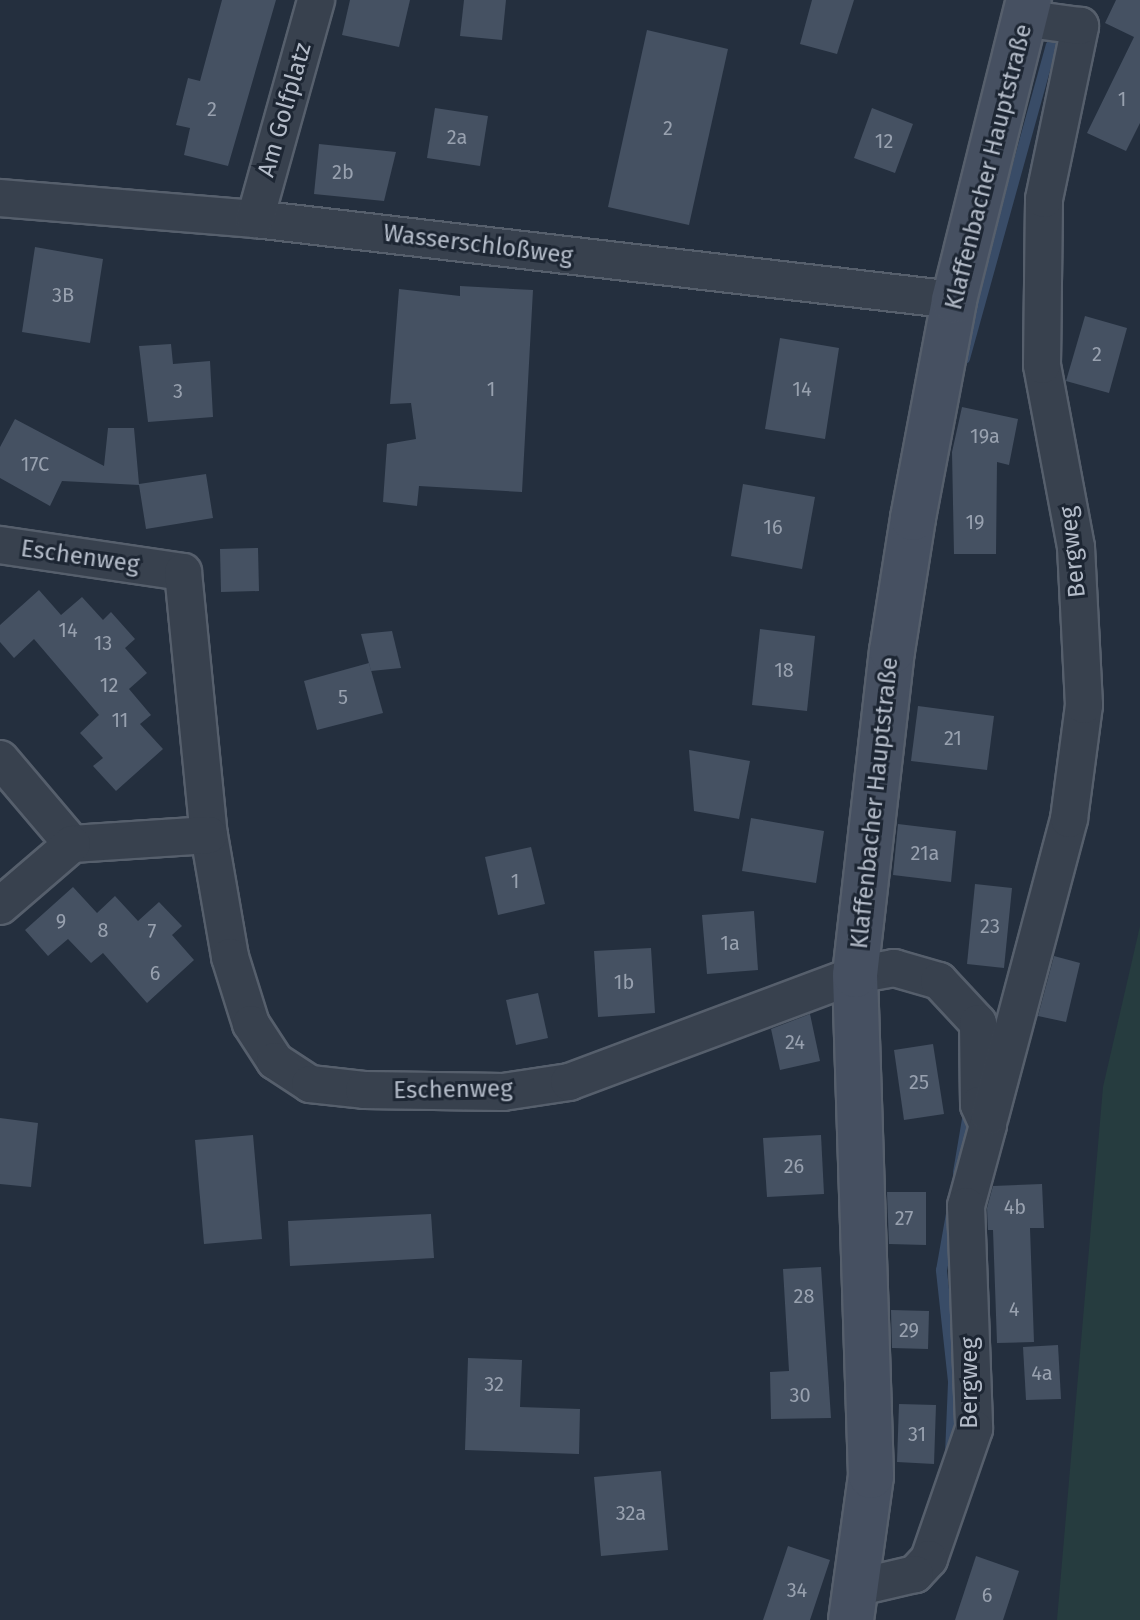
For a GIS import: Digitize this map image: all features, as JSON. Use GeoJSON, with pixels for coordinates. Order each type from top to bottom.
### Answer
{"type":"FeatureCollection","features":[{"type":"Feature","properties":{"kind":"street","name":"Am Golfplatz"},"geometry":{"type":"LineString","coordinates":[[255,219],[316,0]]}},
{"type":"Feature","properties":{"kind":"street","name":"Klaffenbacher Hauptstraße"},"geometry":{"type":"LineString","coordinates":[[855,1604],[871,1476],[874,972],[892,651],[954,300],[1028,10]]}},
{"type":"Feature","properties":{"kind":"street","name":"Bergweg"},"geometry":{"type":"LineString","coordinates":[[855,1604],[915,1574],[929,1559],[974,1429],[966,1206],[1069,819],[1084,705],[1076,547],[1042,365],[1044,199],[1080,26],[1028,10]]}},
{"type":"Feature","properties":{"kind":"street","name":"Wasserschloßweg"},"geometry":{"type":"LineString","coordinates":[[0,198],[255,219],[954,300]]}},
{"type":"Feature","properties":{"kind":"street","name":"Eschenweg"},"geometry":{"type":"LineString","coordinates":[[0,545],[183,572],[209,835],[230,957],[251,1024],[275,1061],[310,1084],[364,1090],[503,1092],[569,1082],[874,972]]}},
{"type":"Feature","properties":{"kind":"street"},"geometry":{"type":"LineString","coordinates":[[0,759],[72,844]]}},
{"type":"Feature","properties":{"kind":"street"},"geometry":{"type":"LineString","coordinates":[[0,906],[72,844],[209,835]]}},
{"type":"Feature","properties":{"kind":"street","name":"Bergweg"},"geometry":{"type":"LineString","coordinates":[[874,972],[939,981],[978,1023],[979,1105],[988,1125]]}},
{"type":"Feature","properties":{"kind":"green space"},"geometry":{"type":"Polygon","coordinates":[[[1140,926],[1140,1620],[1057,1620],[1103,1087],[1140,926]]]}},
{"type":"Feature","properties":{"kind":"building"},"geometry":{"type":"Polygon","coordinates":[[[222,0],[276,0],[228,166],[184,155],[190,128],[176,125],[188,78],[200,81],[222,0]]]}},
{"type":"Feature","properties":{"kind":"building"},"geometry":{"type":"Polygon","coordinates":[[[350,0],[410,0],[399,47],[342,35],[350,0]]]}},
{"type":"Feature","properties":{"kind":"building"},"geometry":{"type":"Polygon","coordinates":[[[464,0],[506,0],[502,40],[460,36],[464,0]]]}},
{"type":"Feature","properties":{"kind":"building"},"geometry":{"type":"Polygon","coordinates":[[[812,0],[854,0],[837,54],[800,44],[812,0]]]}},
{"type":"Feature","properties":{"kind":"building"},"geometry":{"type":"Polygon","coordinates":[[[1116,0],[1140,0],[1140,123],[1126,151],[1087,133],[1134,37],[1105,23],[1116,0]]]}},
{"type":"Feature","properties":{"kind":"building"},"geometry":{"type":"Polygon","coordinates":[[[647,30],[728,49],[689,225],[608,207],[647,30]]]}},
{"type":"Feature","properties":{"kind":"building"},"geometry":{"type":"Polygon","coordinates":[[[435,108],[488,116],[480,166],[427,158],[435,108]]]}},
{"type":"Feature","properties":{"kind":"building"},"geometry":{"type":"Polygon","coordinates":[[[872,108],[913,124],[895,173],[854,158],[872,108]]]}},
{"type":"Feature","properties":{"kind":"building"},"geometry":{"type":"Polygon","coordinates":[[[319,144],[396,152],[384,201],[314,194],[319,144]]]}},
{"type":"Feature","properties":{"kind":"building"},"geometry":{"type":"Polygon","coordinates":[[[35,247],[103,259],[90,343],[22,332],[35,247]]]}},
{"type":"Feature","properties":{"kind":"building"},"geometry":{"type":"Polygon","coordinates":[[[460,286],[533,290],[522,492],[419,486],[417,506],[383,502],[387,444],[416,439],[411,403],[390,404],[399,289],[460,296],[460,286]]]}},
{"type":"Feature","properties":{"kind":"building"},"geometry":{"type":"Polygon","coordinates":[[[1085,316],[1127,328],[1109,393],[1066,381],[1085,316]]]}},
{"type":"Feature","properties":{"kind":"building"},"geometry":{"type":"Polygon","coordinates":[[[780,338],[839,348],[825,439],[765,429],[780,338]]]}},
{"type":"Feature","properties":{"kind":"building"},"geometry":{"type":"Polygon","coordinates":[[[171,344],[173,364],[210,361],[213,417],[148,422],[139,346],[171,344]]]}},
{"type":"Feature","properties":{"kind":"building"},"geometry":{"type":"Polygon","coordinates":[[[962,407],[1018,419],[1009,465],[997,462],[996,554],[954,554],[952,452],[962,407]]]}},
{"type":"Feature","properties":{"kind":"building"},"geometry":{"type":"Polygon","coordinates":[[[15,419],[104,466],[108,428],[134,428],[139,484],[206,474],[213,518],[146,529],[139,485],[62,481],[50,506],[0,478],[0,447],[15,419]]]}},
{"type":"Feature","properties":{"kind":"building"},"geometry":{"type":"Polygon","coordinates":[[[743,484],[815,497],[802,569],[731,556],[743,484]]]}},
{"type":"Feature","properties":{"kind":"building"},"geometry":{"type":"Polygon","coordinates":[[[258,548],[259,591],[221,592],[220,549],[258,548]]]}},
{"type":"Feature","properties":{"kind":"building"},"geometry":{"type":"Polygon","coordinates":[[[39,590],[61,615],[82,597],[103,620],[111,612],[135,639],[125,648],[147,673],[129,689],[151,715],[140,724],[163,749],[116,791],[93,766],[103,758],[80,733],[99,715],[34,639],[14,658],[0,642],[0,625],[39,590]]]}},
{"type":"Feature","properties":{"kind":"building"},"geometry":{"type":"Polygon","coordinates":[[[760,629],[815,636],[807,711],[752,705],[760,629]]]}},
{"type":"Feature","properties":{"kind":"building"},"geometry":{"type":"Polygon","coordinates":[[[392,631],[401,668],[371,671],[361,634],[392,631]]]}},
{"type":"Feature","properties":{"kind":"building"},"geometry":{"type":"Polygon","coordinates":[[[369,663],[383,713],[317,730],[304,681],[369,663]]]}},
{"type":"Feature","properties":{"kind":"building"},"geometry":{"type":"Polygon","coordinates":[[[918,706],[994,716],[987,770],[911,761],[918,706]]]}},
{"type":"Feature","properties":{"kind":"building"},"geometry":{"type":"Polygon","coordinates":[[[689,750],[750,761],[739,819],[694,811],[689,750]]]}},
{"type":"Feature","properties":{"kind":"building"},"geometry":{"type":"Polygon","coordinates":[[[751,818],[824,831],[816,883],[742,871],[751,818]]]}},
{"type":"Feature","properties":{"kind":"building"},"geometry":{"type":"Polygon","coordinates":[[[898,824],[956,831],[951,882],[893,875],[898,824]]]}},
{"type":"Feature","properties":{"kind":"building"},"geometry":{"type":"Polygon","coordinates":[[[531,847],[545,904],[498,915],[485,857],[531,847]]]}},
{"type":"Feature","properties":{"kind":"building"},"geometry":{"type":"Polygon","coordinates":[[[975,884],[1012,888],[1004,968],[967,964],[975,884]]]}},
{"type":"Feature","properties":{"kind":"building"},"geometry":{"type":"Polygon","coordinates":[[[73,887],[97,913],[115,896],[138,921],[159,902],[182,926],[172,935],[194,960],[147,1003],[103,953],[91,963],[68,939],[48,956],[25,930],[73,887]]]}},
{"type":"Feature","properties":{"kind":"building"},"geometry":{"type":"Polygon","coordinates":[[[754,911],[758,970],[707,974],[702,915],[754,911]]]}},
{"type":"Feature","properties":{"kind":"building"},"geometry":{"type":"Polygon","coordinates":[[[651,948],[655,1013],[598,1017],[594,951],[651,948]]]}},
{"type":"Feature","properties":{"kind":"building"},"geometry":{"type":"Polygon","coordinates":[[[1054,956],[1080,963],[1066,1022],[1038,1016],[1054,956]]]}},
{"type":"Feature","properties":{"kind":"building"},"geometry":{"type":"Polygon","coordinates":[[[538,993],[548,1038],[516,1045],[506,1000],[538,993]]]}},
{"type":"Feature","properties":{"kind":"building"},"geometry":{"type":"Polygon","coordinates":[[[810,1014],[820,1061],[780,1070],[771,1029],[810,1014]]]}},
{"type":"Feature","properties":{"kind":"building"},"geometry":{"type":"Polygon","coordinates":[[[933,1044],[944,1114],[904,1120],[894,1050],[933,1044]]]}},
{"type":"Feature","properties":{"kind":"building"},"geometry":{"type":"Polygon","coordinates":[[[0,1118],[38,1123],[31,1187],[0,1184],[0,1118]]]}},
{"type":"Feature","properties":{"kind":"building"},"geometry":{"type":"Polygon","coordinates":[[[253,1135],[262,1239],[204,1244],[195,1140],[253,1135]]]}},
{"type":"Feature","properties":{"kind":"building"},"geometry":{"type":"Polygon","coordinates":[[[821,1135],[824,1194],[767,1197],[763,1138],[821,1135]]]}},
{"type":"Feature","properties":{"kind":"building"},"geometry":{"type":"Polygon","coordinates":[[[1042,1184],[1044,1228],[1030,1228],[1034,1342],[997,1343],[993,1230],[988,1230],[987,1208],[993,1186],[1042,1184]]]}},
{"type":"Feature","properties":{"kind":"building"},"geometry":{"type":"Polygon","coordinates":[[[887,1192],[926,1192],[926,1245],[889,1244],[887,1192]]]}},
{"type":"Feature","properties":{"kind":"building"},"geometry":{"type":"Polygon","coordinates":[[[431,1214],[434,1258],[290,1266],[288,1221],[431,1214]]]}},
{"type":"Feature","properties":{"kind":"building"},"geometry":{"type":"Polygon","coordinates":[[[821,1267],[831,1418],[771,1419],[770,1372],[789,1371],[783,1269],[821,1267]]]}},
{"type":"Feature","properties":{"kind":"building"},"geometry":{"type":"Polygon","coordinates":[[[891,1310],[929,1311],[928,1349],[892,1348],[891,1310]]]}},
{"type":"Feature","properties":{"kind":"building"},"geometry":{"type":"Polygon","coordinates":[[[1058,1345],[1061,1399],[1026,1400],[1023,1347],[1058,1345]]]}},
{"type":"Feature","properties":{"kind":"building"},"geometry":{"type":"Polygon","coordinates":[[[468,1358],[522,1360],[520,1407],[580,1409],[579,1454],[465,1450],[468,1358]]]}},
{"type":"Feature","properties":{"kind":"building"},"geometry":{"type":"Polygon","coordinates":[[[899,1404],[936,1405],[934,1464],[897,1462],[899,1404]]]}},
{"type":"Feature","properties":{"kind":"building"},"geometry":{"type":"Polygon","coordinates":[[[661,1471],[668,1550],[601,1556],[594,1477],[661,1471]]]}},
{"type":"Feature","properties":{"kind":"building"},"geometry":{"type":"Polygon","coordinates":[[[788,1546],[830,1560],[810,1620],[763,1620],[788,1546]]]}},
{"type":"Feature","properties":{"kind":"building"},"geometry":{"type":"Polygon","coordinates":[[[976,1556],[1019,1571],[1003,1620],[955,1620],[976,1556]]]}},
{"type":"Feature","properties":{"kind":"waterway"},"geometry":{"type":"LineString","coordinates":[[964,358],[1051,45]]}},
{"type":"Feature","properties":{"kind":"waterway"},"geometry":{"type":"LineString","coordinates":[[958,1172],[968,1113]]}},
{"type":"Feature","properties":{"kind":"waterway"},"geometry":{"type":"LineString","coordinates":[[950,1454],[953,1381],[941,1270],[951,1213]]}}]}
